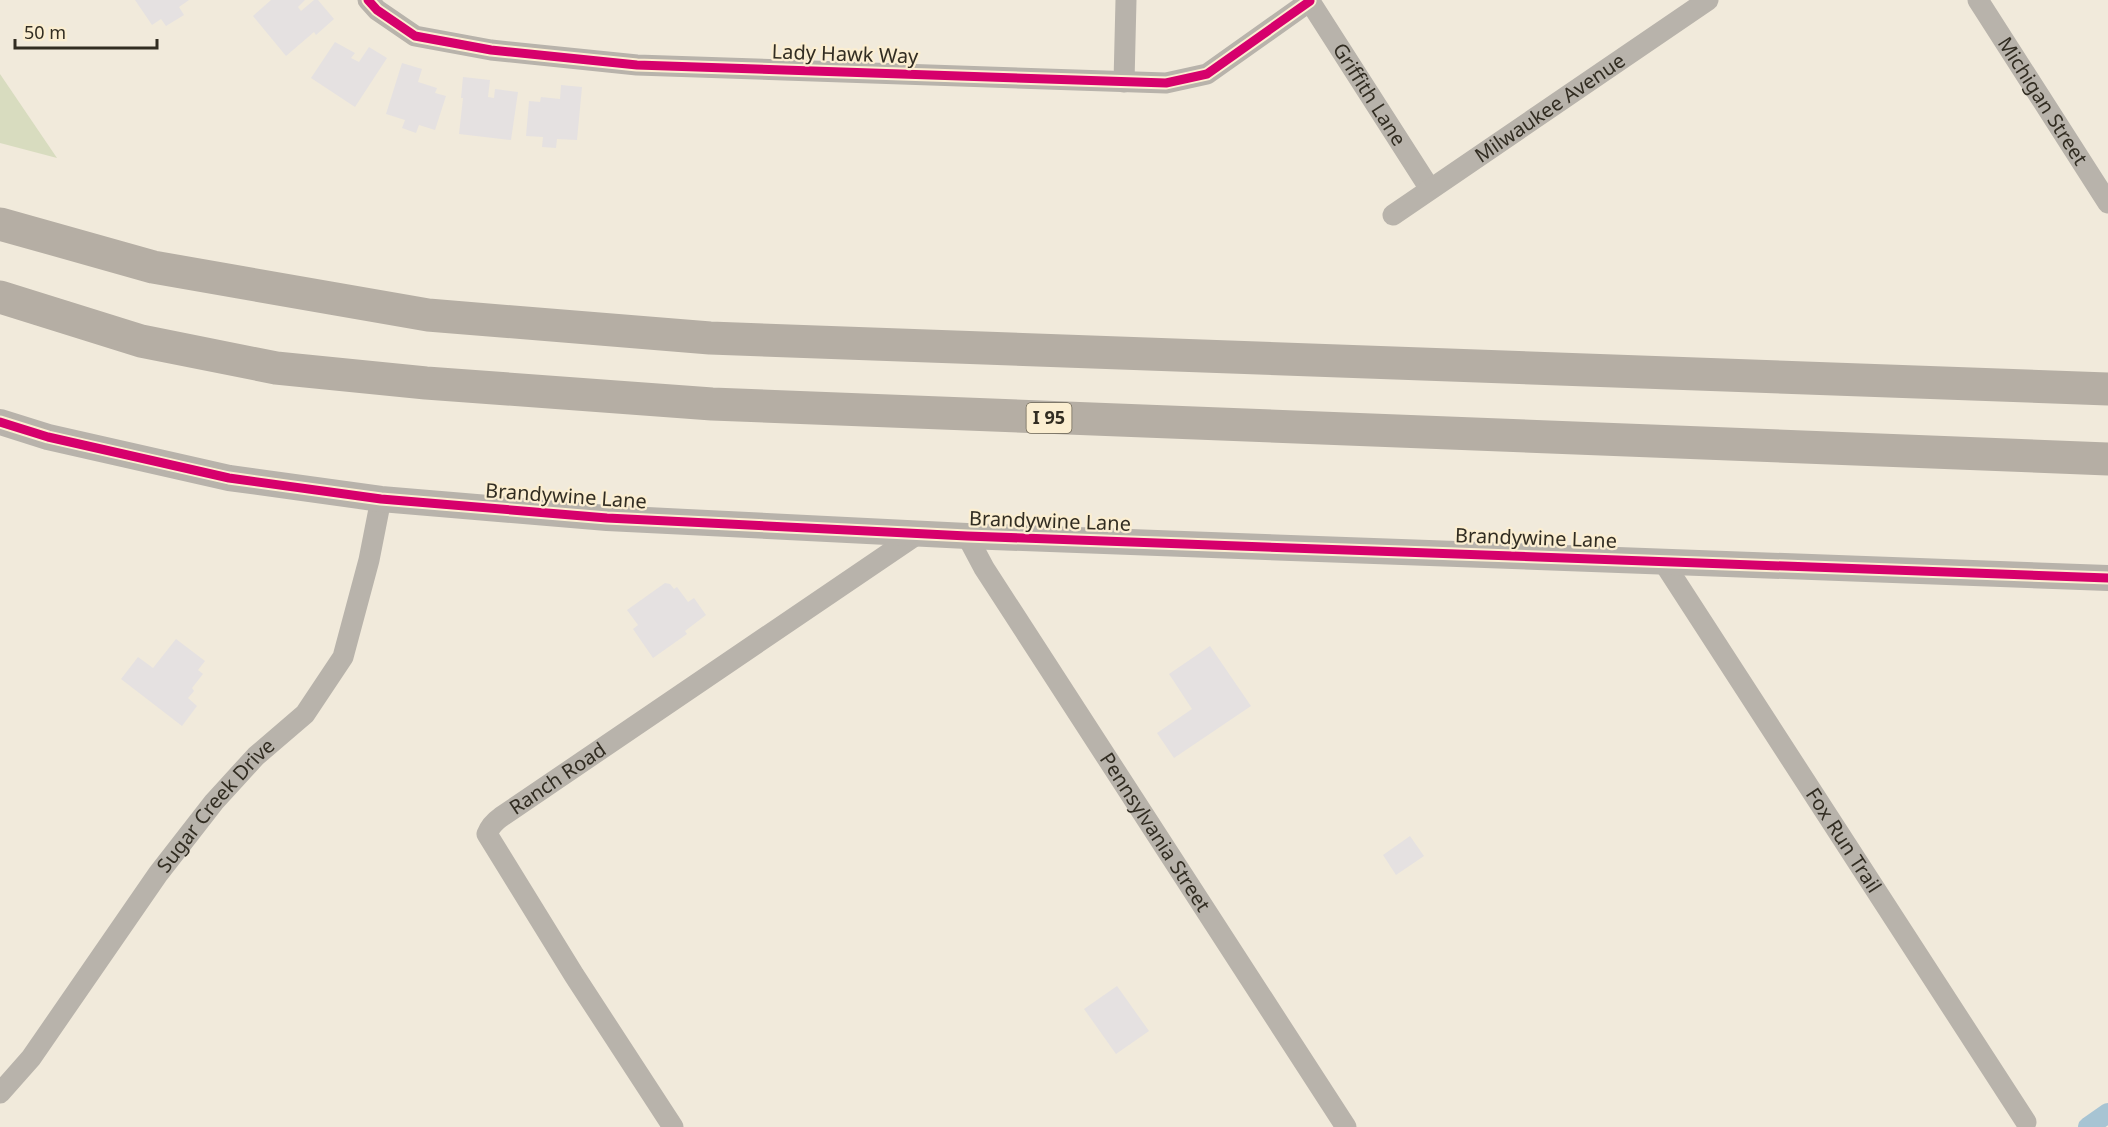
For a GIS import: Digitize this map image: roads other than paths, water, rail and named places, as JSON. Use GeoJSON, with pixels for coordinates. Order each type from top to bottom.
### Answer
{"type":"FeatureCollection","features":[{"type":"Feature","properties":{"kind":"highway"},"geometry":{"type":"LineString","coordinates":[[0,225],[153,267],[428,315],[675,335],[2108,388]]}},
{"type":"Feature","properties":{"kind":"highway","name":"I 95"},"geometry":{"type":"LineString","coordinates":[[0,297],[141,341],[276,368],[426,383],[724,405],[2108,459]]}},
{"type":"Feature","properties":{"kind":"street","name":"Lady Hawk Way"},"geometry":{"type":"LineString","coordinates":[[368,0],[377,10],[415,36],[491,50],[637,65],[1166,83],[1207,74],[1310,0]]}},
{"type":"Feature","properties":{"kind":"street"},"geometry":{"type":"LineString","coordinates":[[1124,82],[1126,0]]}},
{"type":"Feature","properties":{"kind":"street","name":"Griffith Lane"},"geometry":{"type":"LineString","coordinates":[[1310,0],[1430,189]]}},
{"type":"Feature","properties":{"kind":"street","name":"Milwaukee Avenue"},"geometry":{"type":"LineString","coordinates":[[1393,215],[1708,0]]}},
{"type":"Feature","properties":{"kind":"street","name":"Michigan Street"},"geometry":{"type":"LineString","coordinates":[[1978,0],[2108,203]]}},
{"type":"Feature","properties":{"kind":"street","name":"Brandywine Lane"},"geometry":{"type":"LineString","coordinates":[[0,422],[48,437],[230,478],[381,499],[607,518],[967,536],[2108,578]]}},
{"type":"Feature","properties":{"kind":"street","name":"Sugar Creek Drive"},"geometry":{"type":"LineString","coordinates":[[0,1093],[31,1058],[158,874],[214,802],[256,756],[305,714],[343,657],[369,560],[381,499]]}},
{"type":"Feature","properties":{"kind":"street","name":"Ranch Road"},"geometry":{"type":"LineString","coordinates":[[673,1127],[574,975],[487,834],[493,823],[501,817],[919,533]]}},
{"type":"Feature","properties":{"kind":"street","name":"Pennsylvania Street"},"geometry":{"type":"LineString","coordinates":[[967,536],[984,568],[1346,1127]]}},
{"type":"Feature","properties":{"kind":"street","name":"Fox Run Trail"},"geometry":{"type":"LineString","coordinates":[[1662,560],[2026,1122]]}},
{"type":"Feature","properties":{"kind":"waterway"},"geometry":{"type":"LineString","coordinates":[[2088,1127],[2108,1113]]}}]}
